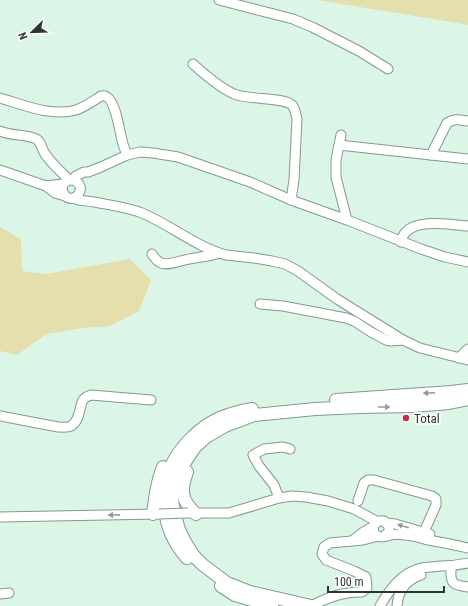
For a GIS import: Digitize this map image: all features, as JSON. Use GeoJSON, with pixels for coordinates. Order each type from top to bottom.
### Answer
{"type":"FeatureCollection","features":[{"type":"Feature","properties":{"kind":"main road"},"geometry":{"type":"LineString","coordinates":[[311,606],[277,603],[235,595],[216,584],[192,565],[174,541],[168,526],[164,502],[171,467],[180,450],[201,430],[218,419],[236,412],[269,405],[468,390]]}},
{"type":"Feature","properties":{"kind":"main road"},"geometry":{"type":"LineString","coordinates":[[277,603],[227,583],[198,560],[184,542],[179,530],[172,500],[175,480],[195,447],[206,437],[225,426],[254,415],[315,409],[413,406],[449,403],[468,399]]}},
{"type":"Feature","properties":{"kind":"main road"},"geometry":{"type":"LineString","coordinates":[[192,513],[182,492],[182,484],[191,464],[199,453],[209,443],[259,420],[267,414]]}},
{"type":"Feature","properties":{"kind":"main road"},"geometry":{"type":"LineString","coordinates":[[156,514],[155,498],[162,471],[169,457],[180,450]]}},
{"type":"Feature","properties":{"kind":"street"},"geometry":{"type":"LineString","coordinates":[[219,0],[293,20],[312,27],[359,51],[388,69]]}},
{"type":"Feature","properties":{"kind":"street"},"geometry":{"type":"LineString","coordinates":[[193,64],[224,89],[235,94],[278,100],[292,105],[297,119],[294,180],[291,200]]}},
{"type":"Feature","properties":{"kind":"street"},"geometry":{"type":"LineString","coordinates":[[0,98],[45,111],[67,112],[77,110],[101,96],[108,97],[116,114],[127,155]]}},
{"type":"Feature","properties":{"kind":"street"},"geometry":{"type":"LineString","coordinates":[[431,155],[447,123],[456,119],[468,121]]}},
{"type":"Feature","properties":{"kind":"street"},"geometry":{"type":"LineString","coordinates":[[0,131],[7,134],[39,140],[43,151],[72,188],[80,201],[92,201],[123,207],[142,213],[202,246],[219,253],[285,264],[298,271],[337,299],[403,340],[420,348],[463,359],[468,348]]}},
{"type":"Feature","properties":{"kind":"street"},"geometry":{"type":"LineString","coordinates":[[341,135],[336,160],[336,177],[347,220]]}},
{"type":"Feature","properties":{"kind":"street"},"geometry":{"type":"LineString","coordinates":[[339,145],[468,159]]}},
{"type":"Feature","properties":{"kind":"street"},"geometry":{"type":"LineString","coordinates":[[0,170],[46,186],[72,188],[83,180],[88,172],[127,155],[140,152],[178,157],[250,182],[291,200],[420,249],[468,262]]}},
{"type":"Feature","properties":{"kind":"street"},"geometry":{"type":"LineString","coordinates":[[401,242],[404,234],[416,225],[468,226]]}},
{"type":"Feature","properties":{"kind":"street"},"geometry":{"type":"LineString","coordinates":[[152,254],[156,260],[168,264],[188,259],[211,256],[219,253]]}},
{"type":"Feature","properties":{"kind":"street"},"geometry":{"type":"LineString","coordinates":[[260,304],[283,306],[346,318],[354,321],[386,340],[403,340]]}},
{"type":"Feature","properties":{"kind":"street"},"geometry":{"type":"LineString","coordinates":[[0,416],[58,427],[66,427],[72,426],[76,422],[83,400],[91,395],[151,400]]}},
{"type":"Feature","properties":{"kind":"street"},"geometry":{"type":"LineString","coordinates":[[279,498],[274,485],[252,455],[264,449],[283,447],[290,449]]}},
{"type":"Feature","properties":{"kind":"street"},"geometry":{"type":"LineString","coordinates":[[358,501],[364,483],[368,480],[389,484],[432,496],[436,499],[436,505],[424,532]]}},
{"type":"Feature","properties":{"kind":"street"},"geometry":{"type":"LineString","coordinates":[[0,517],[229,513],[279,498],[306,496],[354,509],[379,524],[389,526],[389,532],[381,536]]}},
{"type":"Feature","properties":{"kind":"street"},"geometry":{"type":"LineString","coordinates":[[379,524],[374,532],[381,536]]}},
{"type":"Feature","properties":{"kind":"street"},"geometry":{"type":"LineString","coordinates":[[352,541],[362,533],[379,524],[395,524],[468,543]]}},
{"type":"Feature","properties":{"kind":"street"},"geometry":{"type":"LineString","coordinates":[[311,606],[328,597],[350,592],[362,592],[367,588],[366,577],[326,560],[323,551],[327,545],[397,534],[468,548]]}},
{"type":"Feature","properties":{"kind":"street"},"geometry":{"type":"LineString","coordinates":[[380,606],[397,582],[413,571],[422,568],[468,563]]}},
{"type":"Feature","properties":{"kind":"street"},"geometry":{"type":"LineString","coordinates":[[397,606],[398,597],[403,586],[413,578],[426,573],[468,568]]}},
{"type":"Feature","properties":{"kind":"street"},"geometry":{"type":"LineString","coordinates":[[451,570],[450,577],[453,583],[468,587]]}},
{"type":"Feature","properties":{"kind":"shaded area"},"geometry":{"type":"Polygon","coordinates":[[[317,0],[468,0],[468,25],[464,24],[317,0]]]}},
{"type":"Feature","properties":{"kind":"shaded area"},"geometry":{"type":"Polygon","coordinates":[[[0,227],[21,239],[22,271],[47,274],[130,259],[151,280],[139,311],[107,327],[90,327],[46,334],[17,355],[0,351],[0,227]]]}},
{"type":"Feature","properties":{"kind":"place","name":"Total"},"geometry":{"type":"Point","coordinates":[406,418]}}]}
